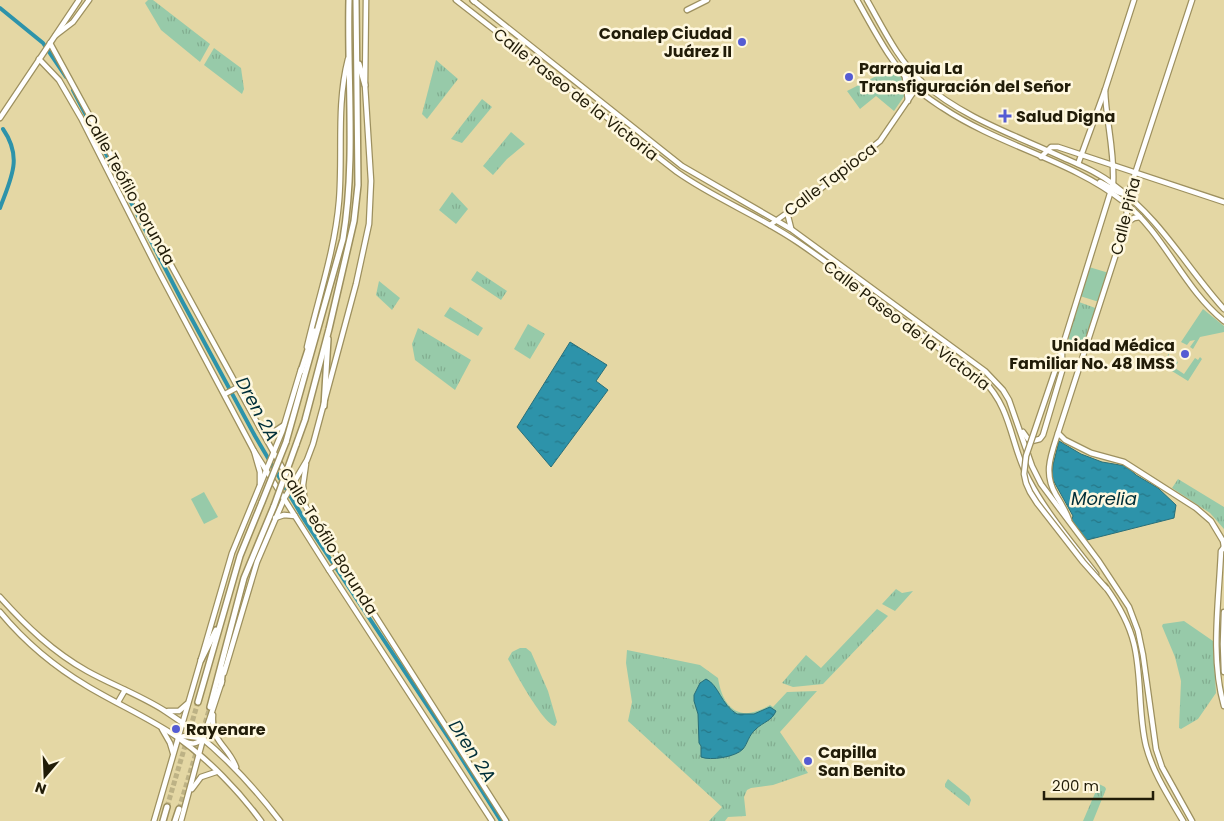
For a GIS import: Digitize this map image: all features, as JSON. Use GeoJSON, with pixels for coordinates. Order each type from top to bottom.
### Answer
{"type":"FeatureCollection","features":[{"type":"Feature","properties":{"kind":"highway"},"geometry":{"type":"LineString","coordinates":[[198,702],[240,556],[286,442],[343,239],[349,182],[349,0]]}},
{"type":"Feature","properties":{"kind":"highway"},"geometry":{"type":"LineString","coordinates":[[212,706],[244,578],[274,506],[305,420],[347,257],[358,185],[356,0]]}},
{"type":"Feature","properties":{"kind":"highway"},"geometry":{"type":"LineString","coordinates":[[358,58],[366,85]]}},
{"type":"Feature","properties":{"kind":"highway"},"geometry":{"type":"LineString","coordinates":[[301,371],[324,308]]}},
{"type":"Feature","properties":{"kind":"highway"},"geometry":{"type":"LineString","coordinates":[[324,406],[329,329]]}},
{"type":"Feature","properties":{"kind":"highway"},"geometry":{"type":"LineString","coordinates":[[221,684],[222,669],[233,617]]}},
{"type":"Feature","properties":{"kind":"highway"},"geometry":{"type":"LineString","coordinates":[[201,660],[220,624]]}},
{"type":"Feature","properties":{"kind":"highway"},"geometry":{"type":"LineString","coordinates":[[163,821],[167,807]]}},
{"type":"Feature","properties":{"kind":"highway"},"geometry":{"type":"LineString","coordinates":[[175,821],[179,809]]}},
{"type":"Feature","properties":{"kind":"main road"},"geometry":{"type":"LineString","coordinates":[[0,118],[79,0]]}},
{"type":"Feature","properties":{"kind":"main road"},"geometry":{"type":"LineString","coordinates":[[58,33],[73,22],[89,0]]}},
{"type":"Feature","properties":{"kind":"main road"},"geometry":{"type":"LineString","coordinates":[[305,505],[303,486],[307,460],[324,406],[360,271],[369,224],[371,181],[366,85],[366,0]]}},
{"type":"Feature","properties":{"kind":"main road","name":"Calle Paseo de la Victoria"},"geometry":{"type":"LineString","coordinates":[[456,0],[677,172],[697,186],[770,225],[800,244],[983,380],[993,390],[1003,406],[1021,464],[1038,496],[1122,612],[1134,643],[1144,732],[1150,760],[1183,821]]}},
{"type":"Feature","properties":{"kind":"main road","name":"Calle Paseo de la Victoria"},"geometry":{"type":"LineString","coordinates":[[473,0],[682,166],[791,229],[922,324],[995,380],[1009,400],[1032,466],[1041,484],[1098,560],[1132,615],[1144,655],[1156,749],[1162,767],[1192,821]]}},
{"type":"Feature","properties":{"kind":"main road"},"geometry":{"type":"LineString","coordinates":[[687,10],[707,0]]}},
{"type":"Feature","properties":{"kind":"main road"},"geometry":{"type":"LineString","coordinates":[[857,0],[883,44],[916,88],[972,126],[1074,171],[1086,174],[1128,195],[1154,220],[1209,293],[1224,309]]}},
{"type":"Feature","properties":{"kind":"main road"},"geometry":{"type":"LineString","coordinates":[[867,0],[902,58],[921,81],[969,115],[1078,164],[1112,188],[1153,232],[1199,296],[1224,321]]}},
{"type":"Feature","properties":{"kind":"main road"},"geometry":{"type":"LineString","coordinates":[[1078,164],[1094,115],[1105,90],[1134,0]]}},
{"type":"Feature","properties":{"kind":"main road","name":"Calle Piña"},"geometry":{"type":"LineString","coordinates":[[1070,524],[1048,477],[1048,463],[1126,224],[1128,195],[1192,0]]}},
{"type":"Feature","properties":{"kind":"main road","name":"Calle Teófilo Borunda"},"geometry":{"type":"LineString","coordinates":[[49,45],[291,486],[305,505],[339,562],[506,821]]}},
{"type":"Feature","properties":{"kind":"main road"},"geometry":{"type":"LineString","coordinates":[[154,821],[232,553],[273,455],[301,371],[337,217],[342,96],[344,74],[349,56]]}},
{"type":"Feature","properties":{"kind":"main road","name":"Calle Teófilo Borunda"},"geometry":{"type":"LineString","coordinates":[[41,57],[59,80],[81,118],[159,272],[226,393],[254,451],[492,821]]}},
{"type":"Feature","properties":{"kind":"main road"},"geometry":{"type":"LineString","coordinates":[[905,75],[908,101]]}},
{"type":"Feature","properties":{"kind":"main road","name":"Calle Tapioca"},"geometry":{"type":"LineString","coordinates":[[770,225],[819,190],[880,140],[921,81]]}},
{"type":"Feature","properties":{"kind":"main road","name":"Calle Piña"},"geometry":{"type":"LineString","coordinates":[[1062,348],[1112,188],[1114,166],[1106,115],[1105,90]]}},
{"type":"Feature","properties":{"kind":"main road"},"geometry":{"type":"LineString","coordinates":[[1094,115],[1106,115]]}},
{"type":"Feature","properties":{"kind":"main road"},"geometry":{"type":"LineString","coordinates":[[1041,157],[1048,150],[1056,146],[1224,202]]}},
{"type":"Feature","properties":{"kind":"main road"},"geometry":{"type":"LineString","coordinates":[[791,209],[788,221],[791,229]]}},
{"type":"Feature","properties":{"kind":"main road"},"geometry":{"type":"LineString","coordinates":[[1134,211],[1141,210],[1154,220]]}},
{"type":"Feature","properties":{"kind":"main road"},"geometry":{"type":"LineString","coordinates":[[1126,224],[1134,218],[1140,217]]}},
{"type":"Feature","properties":{"kind":"main road"},"geometry":{"type":"LineString","coordinates":[[829,266],[836,265],[858,278]]}},
{"type":"Feature","properties":{"kind":"main road"},"geometry":{"type":"LineString","coordinates":[[895,314],[915,324],[922,324]]}},
{"type":"Feature","properties":{"kind":"main road"},"geometry":{"type":"LineString","coordinates":[[1062,348],[1056,371],[1026,456],[1024,474],[1030,492],[1037,502],[1083,562],[1106,588]]}},
{"type":"Feature","properties":{"kind":"main road"},"geometry":{"type":"LineString","coordinates":[[1020,428],[1028,439],[1032,441],[1040,439],[1062,371],[1062,348]]}},
{"type":"Feature","properties":{"kind":"main road"},"geometry":{"type":"LineString","coordinates":[[226,393],[237,388]]}},
{"type":"Feature","properties":{"kind":"main road"},"geometry":{"type":"LineString","coordinates":[[260,428],[275,431],[284,424]]}},
{"type":"Feature","properties":{"kind":"main road"},"geometry":{"type":"LineString","coordinates":[[1058,433],[1065,440],[1105,458],[1124,462],[1201,512],[1212,521],[1217,529],[1224,547],[1221,551],[1217,640],[1219,678],[1224,706]]}},
{"type":"Feature","properties":{"kind":"main road"},"geometry":{"type":"LineString","coordinates":[[254,451],[260,472],[260,486]]}},
{"type":"Feature","properties":{"kind":"main road"},"geometry":{"type":"LineString","coordinates":[[180,821],[212,706],[221,684],[256,562],[285,497],[307,460]]}},
{"type":"Feature","properties":{"kind":"main road"},"geometry":{"type":"LineString","coordinates":[[275,518],[284,515],[296,516]]}},
{"type":"Feature","properties":{"kind":"main road"},"geometry":{"type":"LineString","coordinates":[[330,569],[339,562]]}},
{"type":"Feature","properties":{"kind":"main road"},"geometry":{"type":"LineString","coordinates":[[0,597],[32,631],[52,647],[86,670],[163,710],[203,739],[237,769],[260,794],[280,821]]}},
{"type":"Feature","properties":{"kind":"main road"},"geometry":{"type":"LineString","coordinates":[[0,612],[48,660],[86,686],[118,702],[190,744],[197,744],[203,739]]}},
{"type":"Feature","properties":{"kind":"main road"},"geometry":{"type":"LineString","coordinates":[[1224,612],[1224,672]]}},
{"type":"Feature","properties":{"kind":"main road"},"geometry":{"type":"LineString","coordinates":[[118,702],[125,690]]}},
{"type":"Feature","properties":{"kind":"main road"},"geometry":{"type":"LineString","coordinates":[[163,710],[179,711],[185,707],[190,698]]}},
{"type":"Feature","properties":{"kind":"main road"},"geometry":{"type":"LineString","coordinates":[[212,706],[213,727],[216,738],[232,758],[237,769]]}},
{"type":"Feature","properties":{"kind":"main road"},"geometry":{"type":"LineString","coordinates":[[161,728],[170,743],[173,755]]}},
{"type":"Feature","properties":{"kind":"main road"},"geometry":{"type":"LineString","coordinates":[[178,738],[193,736],[203,739]]}},
{"type":"Feature","properties":{"kind":"main road"},"geometry":{"type":"LineString","coordinates":[[178,738],[242,797],[261,821]]}},
{"type":"Feature","properties":{"kind":"main road"},"geometry":{"type":"LineString","coordinates":[[188,795],[201,776],[216,772]]}},
{"type":"Feature","properties":{"kind":"green space"},"geometry":{"type":"Polygon","coordinates":[[[148,0],[153,0],[210,44],[200,62],[161,30],[145,3],[148,0]]]}},
{"type":"Feature","properties":{"kind":"green space"},"geometry":{"type":"Polygon","coordinates":[[[214,48],[241,68],[244,89],[242,94],[204,65],[214,48]]]}},
{"type":"Feature","properties":{"kind":"green space"},"geometry":{"type":"Polygon","coordinates":[[[436,60],[458,79],[427,119],[422,114],[436,60]]]}},
{"type":"Feature","properties":{"kind":"green space"},"geometry":{"type":"Polygon","coordinates":[[[894,67],[902,78],[905,95],[894,111],[876,96],[860,109],[847,91],[894,67]]]}},
{"type":"Feature","properties":{"kind":"green space"},"geometry":{"type":"Polygon","coordinates":[[[482,99],[492,107],[462,143],[451,139],[482,99]]]}},
{"type":"Feature","properties":{"kind":"green space"},"geometry":{"type":"Polygon","coordinates":[[[511,132],[525,144],[507,159],[493,175],[483,166],[511,132]]]}},
{"type":"Feature","properties":{"kind":"green space"},"geometry":{"type":"Polygon","coordinates":[[[452,192],[468,209],[456,224],[439,210],[452,192]]]}},
{"type":"Feature","properties":{"kind":"green space"},"geometry":{"type":"Polygon","coordinates":[[[1089,267],[1109,273],[1099,302],[1080,296],[1089,267]]]}},
{"type":"Feature","properties":{"kind":"green space"},"geometry":{"type":"Polygon","coordinates":[[[477,271],[507,291],[501,300],[471,280],[477,271]]]}},
{"type":"Feature","properties":{"kind":"green space"},"geometry":{"type":"Polygon","coordinates":[[[379,281],[400,298],[392,310],[376,295],[379,281]]]}},
{"type":"Feature","properties":{"kind":"green space"},"geometry":{"type":"Polygon","coordinates":[[[1079,302],[1098,309],[1084,347],[1068,345],[1071,323],[1079,302]]]}},
{"type":"Feature","properties":{"kind":"green space"},"geometry":{"type":"Polygon","coordinates":[[[450,307],[483,328],[478,336],[444,316],[450,307]]]}},
{"type":"Feature","properties":{"kind":"green space"},"geometry":{"type":"Polygon","coordinates":[[[1203,309],[1224,326],[1224,332],[1200,337],[1193,349],[1190,347],[1195,340],[1190,341],[1187,345],[1181,342],[1203,309]]]}},
{"type":"Feature","properties":{"kind":"green space"},"geometry":{"type":"Polygon","coordinates":[[[528,324],[545,334],[530,359],[514,349],[528,324]]]}},
{"type":"Feature","properties":{"kind":"green space"},"geometry":{"type":"Polygon","coordinates":[[[418,328],[471,360],[455,390],[415,360],[412,344],[418,328]]]}},
{"type":"Feature","properties":{"kind":"green space"},"geometry":{"type":"Polygon","coordinates":[[[1169,353],[1169,356],[1178,362],[1175,368],[1184,374],[1195,358],[1198,360],[1200,357],[1202,359],[1188,381],[1159,363],[1162,359],[1165,360],[1169,353]]]}},
{"type":"Feature","properties":{"kind":"green space"},"geometry":{"type":"Polygon","coordinates":[[[1178,479],[1224,507],[1224,529],[1210,513],[1172,488],[1178,479]]]}},
{"type":"Feature","properties":{"kind":"green space"},"geometry":{"type":"Polygon","coordinates":[[[204,492],[218,517],[204,524],[191,499],[204,492]]]}},
{"type":"Feature","properties":{"kind":"green space"},"geometry":{"type":"Polygon","coordinates":[[[896,589],[902,593],[913,591],[895,611],[882,604],[896,589]]]}},
{"type":"Feature","properties":{"kind":"green space"},"geometry":{"type":"Polygon","coordinates":[[[877,609],[888,616],[823,684],[793,687],[782,683],[806,655],[821,668],[877,609]]]}},
{"type":"Feature","properties":{"kind":"green space"},"geometry":{"type":"Polygon","coordinates":[[[1184,621],[1213,641],[1216,693],[1198,719],[1181,729],[1179,728],[1181,681],[1175,657],[1162,626],[1163,624],[1184,621]]]}},
{"type":"Feature","properties":{"kind":"green space"},"geometry":{"type":"Polygon","coordinates":[[[520,648],[526,648],[531,652],[548,691],[557,722],[555,726],[544,717],[508,659],[512,652],[520,648]]]}},
{"type":"Feature","properties":{"kind":"green space"},"geometry":{"type":"Polygon","coordinates":[[[627,650],[700,665],[718,678],[724,698],[735,710],[742,713],[750,713],[770,705],[773,707],[787,692],[817,691],[780,732],[808,773],[773,785],[747,790],[744,797],[746,816],[728,817],[725,821],[709,821],[722,807],[628,721],[632,702],[626,663],[627,650]]]}},
{"type":"Feature","properties":{"kind":"green space"},"geometry":{"type":"Polygon","coordinates":[[[948,779],[969,796],[971,800],[969,806],[945,787],[948,779]]]}},
{"type":"Feature","properties":{"kind":"green space"},"geometry":{"type":"Polygon","coordinates":[[[1099,784],[1106,789],[1093,821],[1083,821],[1099,784]]]}},
{"type":"Feature","properties":{"kind":"water"},"geometry":{"type":"Polygon","coordinates":[[[570,342],[607,365],[596,381],[608,390],[551,467],[517,427],[570,342]]]}},
{"type":"Feature","properties":{"kind":"water","name":"Morelia"},"geometry":{"type":"Polygon","coordinates":[[[1059,441],[1081,454],[1102,462],[1126,466],[1136,475],[1158,488],[1176,505],[1174,518],[1087,540],[1071,521],[1073,516],[1052,478],[1059,441]]]}},
{"type":"Feature","properties":{"kind":"water"},"geometry":{"type":"Polygon","coordinates":[[[706,679],[714,686],[727,706],[737,714],[754,714],[770,707],[776,711],[770,719],[753,732],[740,752],[716,758],[701,757],[698,714],[694,695],[700,683],[706,679]]]}},
{"type":"Feature","properties":{"kind":"waterway","name":"Dren 2A"},"geometry":{"type":"LineString","coordinates":[[0,8],[43,43],[66,77]]}},
{"type":"Feature","properties":{"kind":"waterway","name":"Dren 2A"},"geometry":{"type":"LineString","coordinates":[[73,90],[182,301],[255,436],[305,521],[452,743],[501,821]]}},
{"type":"Feature","properties":{"kind":"waterway"},"geometry":{"type":"LineString","coordinates":[[0,208],[11,177],[14,159],[13,149],[3,129]]}},
{"type":"Feature","properties":{"kind":"tunnel"},"geometry":{"type":"LineString","coordinates":[[167,807],[198,702]]}},
{"type":"Feature","properties":{"kind":"tunnel"},"geometry":{"type":"LineString","coordinates":[[179,809],[210,707]]}},
{"type":"Feature","properties":{"kind":"place","name":"Conalep Ciudad Juárez II"},"geometry":{"type":"Point","coordinates":[742,42]}},
{"type":"Feature","properties":{"kind":"place","name":"Parroquia La Transfiguración del Señor"},"geometry":{"type":"Point","coordinates":[849,77]}},
{"type":"Feature","properties":{"kind":"place","name":"Salud Digna"},"geometry":{"type":"Point","coordinates":[1005,116]}},
{"type":"Feature","properties":{"kind":"place","name":"Unidad Médica Familiar No. 48 IMSS"},"geometry":{"type":"Point","coordinates":[1185,354]}},
{"type":"Feature","properties":{"kind":"place","name":"Rayenare"},"geometry":{"type":"Point","coordinates":[176,729]}},
{"type":"Feature","properties":{"kind":"place","name":"Capilla San Benito"},"geometry":{"type":"Point","coordinates":[808,761]}}]}
